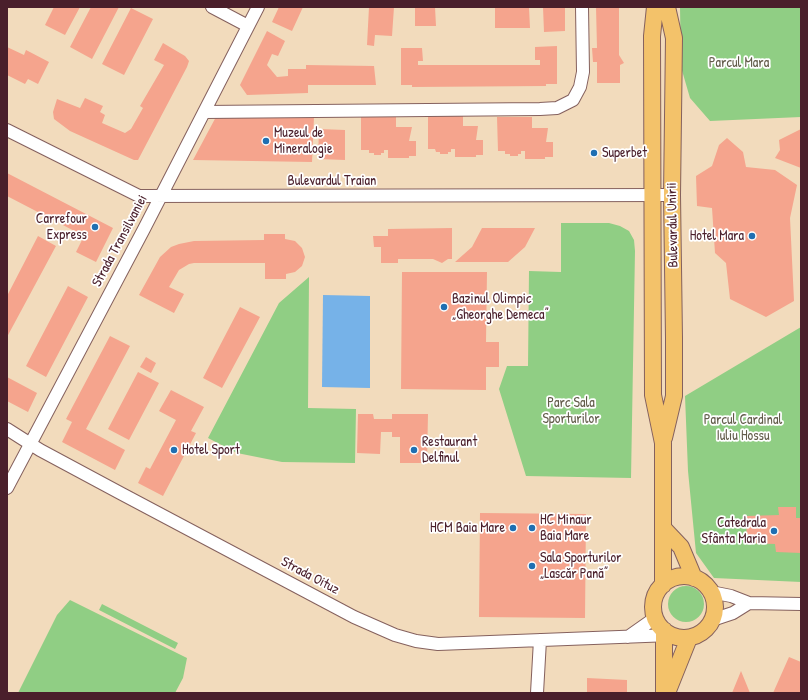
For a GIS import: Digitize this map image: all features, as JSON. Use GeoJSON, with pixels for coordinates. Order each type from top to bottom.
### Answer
{"type":"FeatureCollection","features":[{"type":"Feature","properties":{"kind":"main road","name":"Bulevardul Unirii"},"geometry":{"type":"LineString","coordinates":[[655,7],[652,36],[653,395],[663,443],[663,585]]}},
{"type":"Feature","properties":{"kind":"main road","name":"Bulevardul Unirii"},"geometry":{"type":"LineString","coordinates":[[663,443],[674,396],[672,195],[674,38],[666,7]]}},
{"type":"Feature","properties":{"kind":"main road"},"geometry":{"type":"LineString","coordinates":[[663,528],[681,548],[694,578]]}},
{"type":"Feature","properties":{"kind":"main road"},"geometry":{"type":"LineString","coordinates":[[663,630],[688,638],[703,632],[712,620],[715,609],[711,592],[706,586],[694,578],[678,577],[663,585],[654,600],[663,630],[666,693]]}},
{"type":"Feature","properties":{"kind":"main road"},"geometry":{"type":"LineString","coordinates":[[666,693],[688,638]]}},
{"type":"Feature","properties":{"kind":"street"},"geometry":{"type":"LineString","coordinates":[[212,7],[248,26]]}},
{"type":"Feature","properties":{"kind":"street","name":"Strada Transilvaniei"},"geometry":{"type":"LineString","coordinates":[[7,488],[258,7]]}},
{"type":"Feature","properties":{"kind":"street"},"geometry":{"type":"LineString","coordinates":[[204,112],[557,108],[573,100],[580,87],[583,72],[582,7]]}},
{"type":"Feature","properties":{"kind":"street","name":"Bulevardul Traian"},"geometry":{"type":"LineString","coordinates":[[7,130],[139,196],[672,195]]}},
{"type":"Feature","properties":{"kind":"street","name":"Strada Oituz"},"geometry":{"type":"LineString","coordinates":[[7,429],[30,444],[354,617],[395,635],[416,641],[438,644],[628,637],[663,630]]}},
{"type":"Feature","properties":{"kind":"street"},"geometry":{"type":"LineString","coordinates":[[711,592],[730,596],[749,603],[801,604]]}},
{"type":"Feature","properties":{"kind":"street"},"geometry":{"type":"LineString","coordinates":[[712,620],[733,613],[749,603]]}},
{"type":"Feature","properties":{"kind":"street"},"geometry":{"type":"LineString","coordinates":[[628,637],[663,630]]}},
{"type":"Feature","properties":{"kind":"street"},"geometry":{"type":"LineString","coordinates":[[537,693],[540,640]]}},
{"type":"Feature","properties":{"kind":"green space","name":"Parcul Mara"},"geometry":{"type":"Polygon","coordinates":[[[680,7],[801,7],[801,117],[710,121],[690,98],[681,67],[680,7]]]}},
{"type":"Feature","properties":{"kind":"green space","name":"Parc Sala Sporturilor"},"geometry":{"type":"Polygon","coordinates":[[[561,223],[609,223],[620,226],[629,231],[634,240],[631,478],[526,476],[499,389],[507,366],[528,366],[529,271],[561,272],[561,223]]]}},
{"type":"Feature","properties":{"kind":"green space"},"geometry":{"type":"Polygon","coordinates":[[[309,277],[308,408],[356,409],[355,463],[282,462],[237,453],[208,438],[279,303],[309,277]]]}},
{"type":"Feature","properties":{"kind":"green space","name":"Parcul Cardinal Iuliu Hossu"},"geometry":{"type":"Polygon","coordinates":[[[801,327],[801,582],[714,578],[696,553],[688,471],[685,396],[801,327]]]}},
{"type":"Feature","properties":{"kind":"green space"},"geometry":{"type":"Polygon","coordinates":[[[686,586],[696,589],[701,594],[704,604],[701,614],[696,619],[686,622],[676,619],[671,614],[668,604],[671,594],[676,589],[686,586]]]}},
{"type":"Feature","properties":{"kind":"green space"},"geometry":{"type":"Polygon","coordinates":[[[70,600],[187,658],[183,678],[175,693],[18,693],[57,615],[70,600]]]}},
{"type":"Feature","properties":{"kind":"green space"},"geometry":{"type":"Polygon","coordinates":[[[102,604],[178,643],[175,649],[99,610],[102,604]]]}},
{"type":"Feature","properties":{"kind":"water"},"geometry":{"type":"Polygon","coordinates":[[[323,295],[370,296],[370,388],[322,387],[323,295]]]}},
{"type":"Feature","properties":{"kind":"building"},"geometry":{"type":"Polygon","coordinates":[[[54,7],[80,7],[65,35],[45,25],[54,7]]]}},
{"type":"Feature","properties":{"kind":"building"},"geometry":{"type":"Polygon","coordinates":[[[91,7],[119,7],[92,59],[70,47],[91,7]]]}},
{"type":"Feature","properties":{"kind":"building"},"geometry":{"type":"Polygon","coordinates":[[[279,7],[303,7],[292,31],[272,22],[279,7]]]}},
{"type":"Feature","properties":{"kind":"building"},"geometry":{"type":"Polygon","coordinates":[[[369,7],[394,7],[392,36],[375,35],[374,46],[367,45],[369,7]]]}},
{"type":"Feature","properties":{"kind":"building"},"geometry":{"type":"Polygon","coordinates":[[[415,7],[435,7],[436,26],[415,26],[415,7]]]}},
{"type":"Feature","properties":{"kind":"building"},"geometry":{"type":"Polygon","coordinates":[[[495,7],[529,7],[530,28],[495,28],[495,7]]]}},
{"type":"Feature","properties":{"kind":"building"},"geometry":{"type":"Polygon","coordinates":[[[543,7],[565,7],[565,31],[544,32],[543,7]]]}},
{"type":"Feature","properties":{"kind":"building"},"geometry":{"type":"Polygon","coordinates":[[[596,7],[619,7],[619,55],[624,63],[620,65],[620,83],[597,83],[597,62],[593,62],[592,48],[597,48],[596,7]]]}},
{"type":"Feature","properties":{"kind":"building"},"geometry":{"type":"Polygon","coordinates":[[[131,8],[153,19],[124,75],[102,64],[131,8]]]}},
{"type":"Feature","properties":{"kind":"building"},"geometry":{"type":"Polygon","coordinates":[[[267,31],[285,41],[278,56],[272,54],[267,65],[277,77],[288,76],[288,69],[306,69],[306,65],[374,66],[376,85],[308,85],[308,93],[247,95],[240,85],[267,31]]]}},
{"type":"Feature","properties":{"kind":"building"},"geometry":{"type":"Polygon","coordinates":[[[163,43],[185,56],[189,61],[138,160],[134,160],[70,131],[54,119],[53,112],[57,99],[80,108],[85,98],[103,106],[100,112],[105,115],[102,123],[125,133],[131,129],[143,108],[140,106],[164,65],[154,60],[163,43]]]}},
{"type":"Feature","properties":{"kind":"building"},"geometry":{"type":"Polygon","coordinates":[[[557,46],[557,84],[546,84],[546,86],[412,87],[412,85],[401,85],[401,48],[422,48],[423,61],[418,61],[418,65],[540,65],[540,60],[535,60],[535,47],[557,46]]]}},
{"type":"Feature","properties":{"kind":"building"},"geometry":{"type":"Polygon","coordinates":[[[7,47],[24,55],[26,50],[49,62],[38,84],[28,79],[25,84],[7,75],[7,47]]]}},
{"type":"Feature","properties":{"kind":"building"},"geometry":{"type":"Polygon","coordinates":[[[217,115],[314,117],[312,162],[193,160],[217,115]]]}},
{"type":"Feature","properties":{"kind":"building"},"geometry":{"type":"Polygon","coordinates":[[[428,115],[463,115],[463,126],[478,126],[476,140],[483,140],[483,155],[476,155],[476,157],[455,157],[455,149],[451,149],[451,152],[448,152],[448,154],[440,154],[440,152],[436,152],[435,149],[428,149],[428,115]]]}},
{"type":"Feature","properties":{"kind":"building"},"geometry":{"type":"Polygon","coordinates":[[[396,116],[396,127],[412,127],[409,141],[416,141],[416,156],[409,156],[409,158],[388,158],[388,150],[384,150],[384,153],[381,153],[381,155],[374,155],[374,153],[369,153],[369,150],[361,150],[361,117],[396,116]]]}},
{"type":"Feature","properties":{"kind":"building"},"geometry":{"type":"Polygon","coordinates":[[[497,117],[532,117],[532,128],[548,128],[546,142],[553,142],[553,157],[545,157],[545,159],[525,159],[525,151],[521,151],[521,154],[518,154],[518,156],[510,156],[510,154],[505,154],[505,151],[498,151],[497,117]]]}},
{"type":"Feature","properties":{"kind":"building"},"geometry":{"type":"Polygon","coordinates":[[[319,129],[345,130],[345,160],[318,159],[319,129]]]}},
{"type":"Feature","properties":{"kind":"building"},"geometry":{"type":"Polygon","coordinates":[[[801,129],[801,168],[775,158],[780,150],[779,140],[801,129]]]}},
{"type":"Feature","properties":{"kind":"building","name":"Hotel Mara"},"geometry":{"type":"Polygon","coordinates":[[[727,138],[743,152],[746,167],[775,170],[797,185],[790,218],[794,301],[766,317],[730,299],[726,263],[715,253],[712,208],[697,206],[696,176],[712,166],[719,145],[727,138]]]}},
{"type":"Feature","properties":{"kind":"building"},"geometry":{"type":"Polygon","coordinates":[[[7,173],[113,228],[96,262],[76,252],[84,236],[7,196],[7,173]]]}},
{"type":"Feature","properties":{"kind":"building"},"geometry":{"type":"Polygon","coordinates":[[[452,228],[452,259],[448,259],[442,263],[433,259],[398,259],[398,263],[381,263],[381,247],[374,247],[373,236],[388,236],[388,229],[452,228]]]}},
{"type":"Feature","properties":{"kind":"building"},"geometry":{"type":"Polygon","coordinates":[[[482,228],[535,228],[525,247],[508,262],[455,262],[472,247],[482,228]]]}},
{"type":"Feature","properties":{"kind":"building"},"geometry":{"type":"Polygon","coordinates":[[[264,234],[285,234],[285,239],[295,241],[302,248],[305,257],[302,266],[295,272],[286,274],[286,279],[265,279],[265,263],[194,263],[189,264],[179,270],[169,287],[184,294],[174,313],[139,295],[160,257],[171,247],[194,241],[264,240],[264,234]]]}},
{"type":"Feature","properties":{"kind":"building"},"geometry":{"type":"Polygon","coordinates":[[[38,236],[56,246],[7,337],[7,296],[38,236]]]}},
{"type":"Feature","properties":{"kind":"building","name":"Bazinul Olimpic „Gheorghe Demeca”"},"geometry":{"type":"Polygon","coordinates":[[[402,272],[487,272],[486,342],[499,342],[499,367],[486,367],[486,390],[401,389],[402,272]]]}},
{"type":"Feature","properties":{"kind":"building"},"geometry":{"type":"Polygon","coordinates":[[[68,286],[88,297],[46,377],[26,366],[68,286]]]}},
{"type":"Feature","properties":{"kind":"building"},"geometry":{"type":"Polygon","coordinates":[[[240,307],[260,317],[222,388],[203,378],[240,307]]]}},
{"type":"Feature","properties":{"kind":"building"},"geometry":{"type":"Polygon","coordinates":[[[110,336],[130,346],[86,429],[125,450],[115,470],[62,442],[72,422],[66,419],[110,336]]]}},
{"type":"Feature","properties":{"kind":"building"},"geometry":{"type":"Polygon","coordinates":[[[146,357],[156,363],[151,373],[140,367],[146,357]]]}},
{"type":"Feature","properties":{"kind":"building"},"geometry":{"type":"Polygon","coordinates":[[[138,372],[159,383],[129,440],[108,429],[138,372]]]}},
{"type":"Feature","properties":{"kind":"building"},"geometry":{"type":"Polygon","coordinates":[[[7,377],[37,393],[28,412],[7,401],[7,377]]]}},
{"type":"Feature","properties":{"kind":"building","name":"Hotel Sport"},"geometry":{"type":"Polygon","coordinates":[[[171,390],[204,407],[191,431],[196,433],[163,496],[138,483],[146,467],[150,469],[176,420],[159,411],[171,390]]]}},
{"type":"Feature","properties":{"kind":"building"},"geometry":{"type":"Polygon","coordinates":[[[358,414],[373,414],[374,419],[392,419],[392,414],[428,414],[427,463],[400,463],[400,437],[392,437],[392,432],[381,432],[380,454],[357,453],[358,414]]]}},
{"type":"Feature","properties":{"kind":"building","name":"Catedrala Sfânta Maria"},"geometry":{"type":"Polygon","coordinates":[[[778,507],[796,507],[796,518],[801,518],[801,553],[776,552],[775,544],[746,543],[747,516],[779,515],[778,507]]]}},
{"type":"Feature","properties":{"kind":"building","name":"Sala Sporturilor „Lascăr Pană”"},"geometry":{"type":"Polygon","coordinates":[[[480,513],[586,514],[585,618],[479,617],[480,513]]]}},
{"type":"Feature","properties":{"kind":"building"},"geometry":{"type":"Polygon","coordinates":[[[789,657],[801,662],[801,693],[773,693],[789,657]]]}},
{"type":"Feature","properties":{"kind":"building"},"geometry":{"type":"Polygon","coordinates":[[[741,671],[750,693],[732,693],[741,671]]]}},
{"type":"Feature","properties":{"kind":"building"},"geometry":{"type":"Polygon","coordinates":[[[587,678],[627,680],[627,693],[587,693],[587,678]]]}},
{"type":"Feature","properties":{"kind":"place","name":"Muzeul de Mineralogie"},"geometry":{"type":"Point","coordinates":[266,141]}},
{"type":"Feature","properties":{"kind":"place","name":"Superbet"},"geometry":{"type":"Point","coordinates":[594,153]}},
{"type":"Feature","properties":{"kind":"place","name":"Carrefour Express"},"geometry":{"type":"Point","coordinates":[95,227]}},
{"type":"Feature","properties":{"kind":"place","name":"Hotel Mara"},"geometry":{"type":"Point","coordinates":[752,236]}},
{"type":"Feature","properties":{"kind":"place","name":"Bazinul Olimpic „Gheorghe Demeca”"},"geometry":{"type":"Point","coordinates":[444,307]}},
{"type":"Feature","properties":{"kind":"place","name":"Hotel Sport"},"geometry":{"type":"Point","coordinates":[174,450]}},
{"type":"Feature","properties":{"kind":"place","name":"Restaurant Delfinul"},"geometry":{"type":"Point","coordinates":[414,450]}},
{"type":"Feature","properties":{"kind":"place","name":"HCM Baia Mare"},"geometry":{"type":"Point","coordinates":[513,528]}},
{"type":"Feature","properties":{"kind":"place","name":"HC Minaur Baia Mare"},"geometry":{"type":"Point","coordinates":[532,528]}},
{"type":"Feature","properties":{"kind":"place","name":"Catedrala Sfânta Maria"},"geometry":{"type":"Point","coordinates":[774,531]}},
{"type":"Feature","properties":{"kind":"place","name":"Sala Sporturilor „Lascăr Pană”"},"geometry":{"type":"Point","coordinates":[532,566]}}]}
